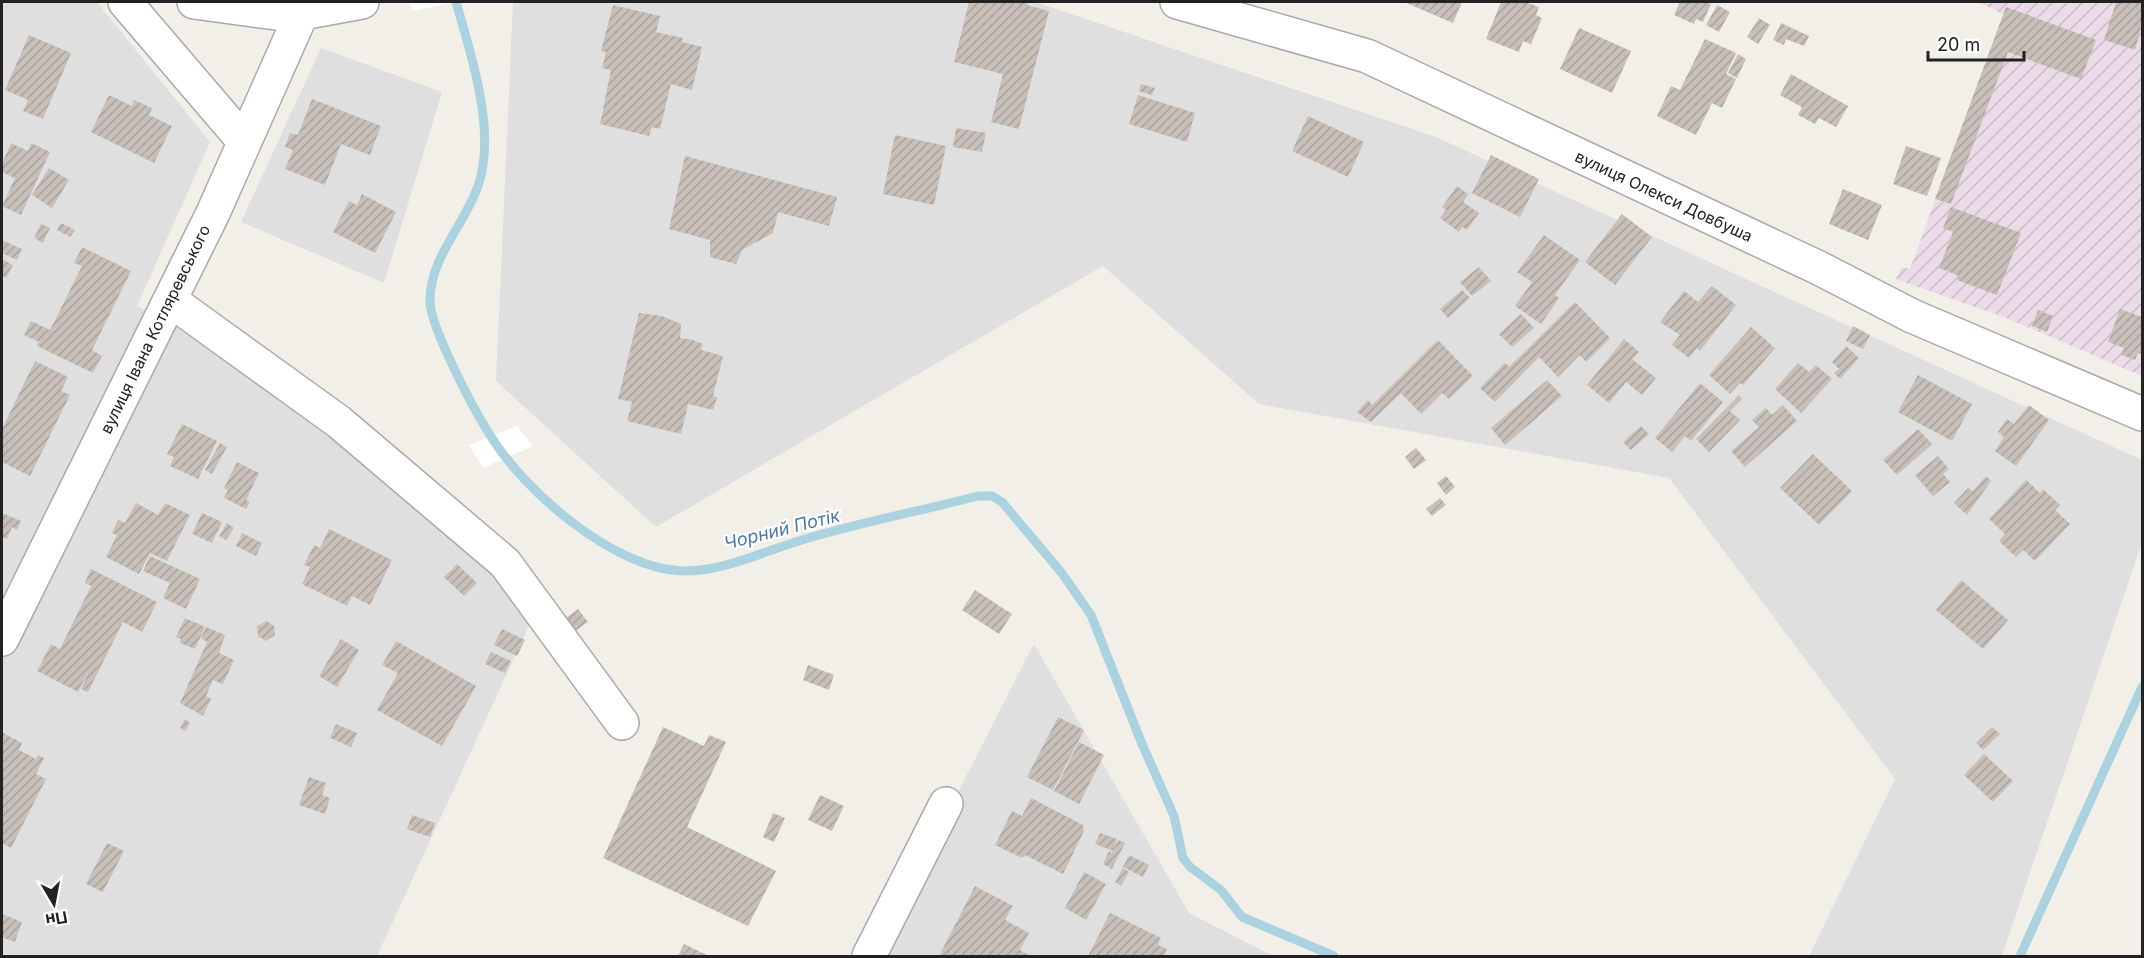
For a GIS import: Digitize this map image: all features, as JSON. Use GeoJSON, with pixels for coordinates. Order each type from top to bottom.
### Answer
{"type":"FeatureCollection","features":[{"type":"Feature","properties":{"kind":"street"},"geometry":{"type":"LineString","coordinates":[[125,2],[243,140]]}},
{"type":"Feature","properties":{"kind":"street"},"geometry":{"type":"LineString","coordinates":[[194,2],[301,15],[362,2]]}},
{"type":"Feature","properties":{"kind":"street","name":"вулиця Олекси Довбуша"},"geometry":{"type":"LineString","coordinates":[[1177,2],[1366,56],[1819,268],[1912,316],[2142,414]]}},
{"type":"Feature","properties":{"kind":"street","name":"вулиця Івана Котляревського"},"geometry":{"type":"LineString","coordinates":[[2,639],[213,213],[243,140],[301,15]]}},
{"type":"Feature","properties":{"kind":"street"},"geometry":{"type":"LineString","coordinates":[[170,300],[339,422],[505,563],[622,723]]}},
{"type":"Feature","properties":{"kind":"street"},"geometry":{"type":"LineString","coordinates":[[869,957],[946,804]]}},
{"type":"Feature","properties":{"kind":"shaded area"},"geometry":{"type":"Polygon","coordinates":[[[2,2],[97,2],[210,142],[137,306],[179,326],[377,454],[533,617],[377,956],[2,956],[2,2]]]}},
{"type":"Feature","properties":{"kind":"shaded area"},"geometry":{"type":"Polygon","coordinates":[[[513,2],[1035,2],[1436,137],[2142,460],[2142,542],[2002,956],[1809,956],[1895,779],[1669,478],[1259,404],[1103,266],[656,527],[496,381],[513,2]]]}},
{"type":"Feature","properties":{"kind":"shaded area"},"geometry":{"type":"Polygon","coordinates":[[[1978,2],[2142,2],[2142,376],[2006,318],[1896,279],[1901,267],[1910,269],[2003,14],[1978,2]]]}},
{"type":"Feature","properties":{"kind":"shaded area"},"geometry":{"type":"Polygon","coordinates":[[[321,48],[442,92],[384,283],[241,222],[321,48]]]}},
{"type":"Feature","properties":{"kind":"shaded area"},"geometry":{"type":"Polygon","coordinates":[[[1034,644],[1189,913],[1273,956],[874,956],[1034,644]]]}},
{"type":"Feature","properties":{"kind":"pier"},"geometry":{"type":"Polygon","coordinates":[[[410,2],[457,2],[413,11],[410,2]]]}},
{"type":"Feature","properties":{"kind":"pier"},"geometry":{"type":"Polygon","coordinates":[[[517,426],[533,446],[483,468],[469,445],[517,426]]]}},
{"type":"Feature","properties":{"kind":"building"},"geometry":{"type":"Polygon","coordinates":[[[969,2],[1028,2],[1027,5],[1049,11],[1019,129],[991,122],[1003,74],[954,62],[969,2]]]}},
{"type":"Feature","properties":{"kind":"building"},"geometry":{"type":"Polygon","coordinates":[[[1404,2],[1462,2],[1453,23],[1404,2]]]}},
{"type":"Feature","properties":{"kind":"building"},"geometry":{"type":"Polygon","coordinates":[[[1501,2],[1525,2],[1539,7],[1536,15],[1542,18],[1531,44],[1523,41],[1519,52],[1486,39],[1501,2]]]}},
{"type":"Feature","properties":{"kind":"building"},"geometry":{"type":"Polygon","coordinates":[[[1680,2],[1711,4],[1703,22],[1696,19],[1694,24],[1674,15],[1680,2]]]}},
{"type":"Feature","properties":{"kind":"building"},"geometry":{"type":"Polygon","coordinates":[[[2116,2],[2142,2],[2142,25],[2135,50],[2104,40],[2116,2]]]}},
{"type":"Feature","properties":{"kind":"building"},"geometry":{"type":"Polygon","coordinates":[[[613,5],[660,16],[656,32],[683,38],[682,42],[702,47],[692,90],[671,84],[660,129],[652,127],[649,136],[600,124],[611,70],[602,68],[606,52],[601,51],[613,5]]]}},
{"type":"Feature","properties":{"kind":"building"},"geometry":{"type":"Polygon","coordinates":[[[1717,5],[1730,12],[1719,32],[1706,25],[1717,5]]]}},
{"type":"Feature","properties":{"kind":"building"},"geometry":{"type":"Polygon","coordinates":[[[2006,7],[2096,40],[2081,79],[2008,52],[1951,204],[1935,199],[2006,7]]]}},
{"type":"Feature","properties":{"kind":"building"},"geometry":{"type":"Polygon","coordinates":[[[1759,18],[1770,25],[1758,44],[1747,37],[1759,18]]]}},
{"type":"Feature","properties":{"kind":"building"},"geometry":{"type":"Polygon","coordinates":[[[1781,23],[1809,36],[1804,46],[1786,39],[1784,45],[1773,40],[1781,23]]]}},
{"type":"Feature","properties":{"kind":"building"},"geometry":{"type":"Polygon","coordinates":[[[1579,28],[1631,51],[1612,93],[1560,69],[1579,28]]]}},
{"type":"Feature","properties":{"kind":"building"},"geometry":{"type":"Polygon","coordinates":[[[29,35],[71,53],[43,119],[23,111],[28,100],[5,90],[29,35]]]}},
{"type":"Feature","properties":{"kind":"building"},"geometry":{"type":"Polygon","coordinates":[[[1705,39],[1736,53],[1726,74],[1736,79],[1722,108],[1712,103],[1696,135],[1657,116],[1671,86],[1680,90],[1705,39]]]}},
{"type":"Feature","properties":{"kind":"building"},"geometry":{"type":"Polygon","coordinates":[[[1738,54],[1746,59],[1737,78],[1728,73],[1738,54]]]}},
{"type":"Feature","properties":{"kind":"building"},"geometry":{"type":"Polygon","coordinates":[[[1791,74],[1848,106],[1836,127],[1819,118],[1815,124],[1798,115],[1802,107],[1780,95],[1791,74]]]}},
{"type":"Feature","properties":{"kind":"building"},"geometry":{"type":"Polygon","coordinates":[[[1141,84],[1155,88],[1152,95],[1139,91],[1141,84]]]}},
{"type":"Feature","properties":{"kind":"building"},"geometry":{"type":"Polygon","coordinates":[[[109,95],[132,106],[134,100],[152,108],[149,115],[172,126],[154,163],[91,132],[109,95]]]}},
{"type":"Feature","properties":{"kind":"building"},"geometry":{"type":"Polygon","coordinates":[[[1138,95],[1195,113],[1187,142],[1129,124],[1138,95]]]}},
{"type":"Feature","properties":{"kind":"building"},"geometry":{"type":"Polygon","coordinates":[[[312,99],[381,126],[370,155],[341,144],[325,185],[285,169],[293,150],[285,147],[290,133],[298,135],[312,99]]]}},
{"type":"Feature","properties":{"kind":"building"},"geometry":{"type":"Polygon","coordinates":[[[1308,116],[1364,142],[1348,177],[1292,151],[1308,116]]]}},
{"type":"Feature","properties":{"kind":"building"},"geometry":{"type":"Polygon","coordinates":[[[956,128],[986,133],[982,152],[953,147],[956,128]]]}},
{"type":"Feature","properties":{"kind":"building"},"geometry":{"type":"Polygon","coordinates":[[[895,135],[946,146],[934,205],[883,194],[895,135]]]}},
{"type":"Feature","properties":{"kind":"building"},"geometry":{"type":"Polygon","coordinates":[[[11,143],[28,151],[31,143],[50,152],[21,215],[2,206],[15,178],[2,172],[2,164],[11,143]]]}},
{"type":"Feature","properties":{"kind":"building"},"geometry":{"type":"Polygon","coordinates":[[[1906,146],[1941,158],[1927,196],[1893,184],[1906,146]]]}},
{"type":"Feature","properties":{"kind":"building"},"geometry":{"type":"Polygon","coordinates":[[[1491,155],[1539,179],[1520,217],[1472,193],[1491,155]]]}},
{"type":"Feature","properties":{"kind":"building"},"geometry":{"type":"Polygon","coordinates":[[[685,156],[837,197],[829,226],[778,212],[773,233],[742,250],[736,264],[710,257],[710,240],[669,229],[685,156]]]}},
{"type":"Feature","properties":{"kind":"building"},"geometry":{"type":"Polygon","coordinates":[[[49,168],[69,180],[52,208],[32,195],[49,168]]]}},
{"type":"Feature","properties":{"kind":"building"},"geometry":{"type":"Polygon","coordinates":[[[1457,186],[1468,194],[1463,202],[1479,213],[1467,230],[1462,227],[1459,232],[1440,218],[1446,210],[1442,207],[1457,186]]]}},
{"type":"Feature","properties":{"kind":"building"},"geometry":{"type":"Polygon","coordinates":[[[1843,189],[1882,205],[1868,240],[1829,224],[1843,189]]]}},
{"type":"Feature","properties":{"kind":"building"},"geometry":{"type":"Polygon","coordinates":[[[362,194],[396,212],[375,253],[333,232],[349,201],[357,205],[362,194]]]}},
{"type":"Feature","properties":{"kind":"building"},"geometry":{"type":"Polygon","coordinates":[[[1951,207],[2021,233],[1997,295],[1957,280],[1959,276],[1939,268],[1953,232],[1943,228],[1951,207]]]}},
{"type":"Feature","properties":{"kind":"building"},"geometry":{"type":"Polygon","coordinates":[[[1622,214],[1652,237],[1615,285],[1585,262],[1622,214]]]}},
{"type":"Feature","properties":{"kind":"building"},"geometry":{"type":"Polygon","coordinates":[[[61,223],[75,230],[70,237],[57,230],[61,223]]]}},
{"type":"Feature","properties":{"kind":"building"},"geometry":{"type":"Polygon","coordinates":[[[41,224],[50,228],[43,243],[34,238],[41,224]]]}},
{"type":"Feature","properties":{"kind":"building"},"geometry":{"type":"Polygon","coordinates":[[[1544,235],[1580,260],[1555,295],[1559,298],[1541,324],[1515,306],[1532,282],[1517,272],[1544,235]]]}},
{"type":"Feature","properties":{"kind":"building"},"geometry":{"type":"Polygon","coordinates":[[[2,240],[22,249],[17,260],[2,253],[2,240]]]}},
{"type":"Feature","properties":{"kind":"building"},"geometry":{"type":"Polygon","coordinates":[[[82,247],[131,271],[92,350],[102,356],[93,373],[37,346],[39,342],[24,335],[31,321],[50,330],[82,266],[74,263],[82,247]]]}},
{"type":"Feature","properties":{"kind":"building"},"geometry":{"type":"Polygon","coordinates":[[[2,259],[13,265],[6,278],[2,275],[2,259]]]}},
{"type":"Feature","properties":{"kind":"building"},"geometry":{"type":"Polygon","coordinates":[[[1479,267],[1491,281],[1472,296],[1460,282],[1479,267]]]}},
{"type":"Feature","properties":{"kind":"building"},"geometry":{"type":"Polygon","coordinates":[[[1712,286],[1736,305],[1700,351],[1697,348],[1689,358],[1672,345],[1680,335],[1660,322],[1684,291],[1698,302],[1712,286]]]}},
{"type":"Feature","properties":{"kind":"building"},"geometry":{"type":"Polygon","coordinates":[[[1462,290],[1470,298],[1448,318],[1440,309],[1462,290]]]}},
{"type":"Feature","properties":{"kind":"building"},"geometry":{"type":"Polygon","coordinates":[[[1575,302],[1610,338],[1586,362],[1580,355],[1558,377],[1539,357],[1495,402],[1480,388],[1505,363],[1509,367],[1575,302]]]}},
{"type":"Feature","properties":{"kind":"building"},"geometry":{"type":"Polygon","coordinates":[[[2120,309],[2142,317],[2142,354],[2138,353],[2135,360],[2121,355],[2124,348],[2108,342],[2120,309]]]}},
{"type":"Feature","properties":{"kind":"building"},"geometry":{"type":"Polygon","coordinates":[[[2038,310],[2053,316],[2047,332],[2032,326],[2038,310]]]}},
{"type":"Feature","properties":{"kind":"building"},"geometry":{"type":"Polygon","coordinates":[[[639,313],[662,316],[681,324],[680,338],[703,344],[701,350],[723,356],[713,396],[717,397],[713,410],[688,404],[681,434],[627,421],[632,402],[618,399],[639,313]]]}},
{"type":"Feature","properties":{"kind":"building"},"geometry":{"type":"Polygon","coordinates":[[[1521,314],[1534,328],[1512,347],[1499,334],[1521,314]]]}},
{"type":"Feature","properties":{"kind":"building"},"geometry":{"type":"Polygon","coordinates":[[[1853,326],[1870,335],[1863,349],[1846,341],[1853,326]]]}},
{"type":"Feature","properties":{"kind":"building"},"geometry":{"type":"Polygon","coordinates":[[[1751,327],[1775,348],[1743,385],[1740,383],[1730,394],[1709,375],[1751,327]]]}},
{"type":"Feature","properties":{"kind":"building"},"geometry":{"type":"Polygon","coordinates":[[[1624,339],[1639,352],[1632,359],[1656,378],[1642,395],[1626,382],[1609,403],[1587,385],[1624,339]]]}},
{"type":"Feature","properties":{"kind":"building"},"geometry":{"type":"Polygon","coordinates":[[[1438,340],[1473,376],[1449,399],[1442,393],[1421,414],[1401,393],[1371,422],[1357,412],[1368,400],[1372,405],[1438,340]]]}},
{"type":"Feature","properties":{"kind":"building"},"geometry":{"type":"Polygon","coordinates":[[[1846,346],[1859,358],[1840,379],[1834,373],[1839,369],[1832,362],[1846,346]]]}},
{"type":"Feature","properties":{"kind":"building"},"geometry":{"type":"Polygon","coordinates":[[[35,361],[68,377],[61,391],[70,395],[30,476],[2,462],[2,429],[35,361]]]}},
{"type":"Feature","properties":{"kind":"building"},"geometry":{"type":"Polygon","coordinates":[[[1798,363],[1809,372],[1816,365],[1832,379],[1801,413],[1775,389],[1798,363]]]}},
{"type":"Feature","properties":{"kind":"building"},"geometry":{"type":"Polygon","coordinates":[[[1918,375],[1972,404],[1952,441],[1898,412],[1918,375]]]}},
{"type":"Feature","properties":{"kind":"building"},"geometry":{"type":"Polygon","coordinates":[[[1547,380],[1562,396],[1505,445],[1491,428],[1547,380]]]}},
{"type":"Feature","properties":{"kind":"building"},"geometry":{"type":"Polygon","coordinates":[[[1700,383],[1723,402],[1691,441],[1685,436],[1672,452],[1655,438],[1700,383]]]}},
{"type":"Feature","properties":{"kind":"building"},"geometry":{"type":"Polygon","coordinates":[[[1739,395],[1742,399],[1730,411],[1740,420],[1709,452],[1696,439],[1739,395]]]}},
{"type":"Feature","properties":{"kind":"building"},"geometry":{"type":"Polygon","coordinates":[[[1783,405],[1797,421],[1745,467],[1731,451],[1759,427],[1752,420],[1766,408],[1772,415],[1783,405]]]}},
{"type":"Feature","properties":{"kind":"building"},"geometry":{"type":"Polygon","coordinates":[[[2029,405],[2049,420],[2016,466],[1995,451],[2004,437],[1998,432],[2007,419],[2014,424],[2029,405]]]}},
{"type":"Feature","properties":{"kind":"building"},"geometry":{"type":"Polygon","coordinates":[[[182,424],[217,441],[198,479],[170,466],[174,457],[167,454],[182,424]]]}},
{"type":"Feature","properties":{"kind":"building"},"geometry":{"type":"Polygon","coordinates":[[[1641,426],[1649,434],[1631,450],[1623,442],[1641,426]]]}},
{"type":"Feature","properties":{"kind":"building"},"geometry":{"type":"Polygon","coordinates":[[[1918,429],[1932,444],[1897,475],[1883,460],[1918,429]]]}},
{"type":"Feature","properties":{"kind":"building"},"geometry":{"type":"Polygon","coordinates":[[[220,443],[227,447],[212,474],[205,470],[220,443]]]}},
{"type":"Feature","properties":{"kind":"building"},"geometry":{"type":"Polygon","coordinates":[[[1416,448],[1426,460],[1414,469],[1405,457],[1416,448]]]}},
{"type":"Feature","properties":{"kind":"building"},"geometry":{"type":"Polygon","coordinates":[[[1813,454],[1852,491],[1819,525],[1780,488],[1813,454]]]}},
{"type":"Feature","properties":{"kind":"building"},"geometry":{"type":"Polygon","coordinates":[[[1938,456],[1949,469],[1943,474],[1950,482],[1933,496],[1915,475],[1938,456]]]}},
{"type":"Feature","properties":{"kind":"building"},"geometry":{"type":"Polygon","coordinates":[[[237,462],[259,473],[246,500],[250,502],[246,509],[224,498],[228,490],[224,488],[237,462]]]}},
{"type":"Feature","properties":{"kind":"building"},"geometry":{"type":"Polygon","coordinates":[[[1446,476],[1455,487],[1446,495],[1437,483],[1446,476]]]}},
{"type":"Feature","properties":{"kind":"building"},"geometry":{"type":"Polygon","coordinates":[[[1986,476],[1991,481],[1967,515],[1954,503],[1968,488],[1973,491],[1986,476]]]}},
{"type":"Feature","properties":{"kind":"building"},"geometry":{"type":"Polygon","coordinates":[[[2026,480],[2040,493],[2043,489],[2060,505],[2055,510],[2070,524],[2035,561],[2023,550],[2016,557],[1999,541],[2005,534],[1989,519],[2026,480]]]}},
{"type":"Feature","properties":{"kind":"building"},"geometry":{"type":"Polygon","coordinates":[[[1440,498],[1446,505],[1432,516],[1426,509],[1440,498]]]}},
{"type":"Feature","properties":{"kind":"building"},"geometry":{"type":"Polygon","coordinates":[[[136,503],[158,515],[165,503],[190,515],[167,561],[150,553],[139,574],[106,557],[117,535],[112,533],[118,520],[125,523],[136,503]]]}},
{"type":"Feature","properties":{"kind":"building"},"geometry":{"type":"Polygon","coordinates":[[[2,513],[21,521],[17,530],[12,527],[7,539],[2,537],[2,513]]]}},
{"type":"Feature","properties":{"kind":"building"},"geometry":{"type":"Polygon","coordinates":[[[202,513],[222,522],[212,543],[192,534],[202,513]]]}},
{"type":"Feature","properties":{"kind":"building"},"geometry":{"type":"Polygon","coordinates":[[[227,523],[234,528],[226,540],[219,536],[227,523]]]}},
{"type":"Feature","properties":{"kind":"building"},"geometry":{"type":"Polygon","coordinates":[[[329,529],[392,560],[370,605],[352,596],[347,606],[302,584],[310,567],[304,565],[314,545],[320,548],[329,529]]]}},
{"type":"Feature","properties":{"kind":"building"},"geometry":{"type":"Polygon","coordinates":[[[242,533],[262,543],[256,556],[236,546],[242,533]]]}},
{"type":"Feature","properties":{"kind":"building"},"geometry":{"type":"Polygon","coordinates":[[[150,556],[200,579],[186,609],[163,598],[170,583],[143,571],[150,556]]]}},
{"type":"Feature","properties":{"kind":"building"},"geometry":{"type":"Polygon","coordinates":[[[457,564],[477,583],[464,596],[444,577],[457,564]]]}},
{"type":"Feature","properties":{"kind":"building"},"geometry":{"type":"Polygon","coordinates":[[[91,569],[157,602],[142,632],[123,622],[88,692],[81,689],[89,670],[78,692],[37,671],[51,644],[60,649],[91,586],[85,583],[91,569]]]}},
{"type":"Feature","properties":{"kind":"building"},"geometry":{"type":"Polygon","coordinates":[[[1961,580],[2008,620],[1983,649],[1936,610],[1961,580]]]}},
{"type":"Feature","properties":{"kind":"building"},"geometry":{"type":"Polygon","coordinates":[[[975,590],[1012,614],[999,634],[962,610],[975,590]]]}},
{"type":"Feature","properties":{"kind":"building"},"geometry":{"type":"Polygon","coordinates":[[[578,609],[588,622],[571,634],[562,621],[578,609]]]}},
{"type":"Feature","properties":{"kind":"building"},"geometry":{"type":"Polygon","coordinates":[[[185,618],[205,627],[195,649],[180,643],[181,639],[176,637],[185,618]]]}},
{"type":"Feature","properties":{"kind":"building"},"geometry":{"type":"Polygon","coordinates":[[[266,621],[274,626],[275,635],[266,641],[258,636],[257,626],[266,621]]]}},
{"type":"Feature","properties":{"kind":"building"},"geometry":{"type":"Polygon","coordinates":[[[206,627],[225,635],[219,653],[234,660],[223,684],[213,680],[206,696],[211,699],[203,716],[180,703],[207,642],[201,638],[206,627]]]}},
{"type":"Feature","properties":{"kind":"building"},"geometry":{"type":"Polygon","coordinates":[[[502,629],[525,640],[517,656],[494,645],[502,629]]]}},
{"type":"Feature","properties":{"kind":"building"},"geometry":{"type":"Polygon","coordinates":[[[341,639],[359,650],[337,687],[319,676],[341,639]]]}},
{"type":"Feature","properties":{"kind":"building"},"geometry":{"type":"Polygon","coordinates":[[[396,641],[476,686],[442,746],[377,710],[398,673],[382,665],[396,641]]]}},
{"type":"Feature","properties":{"kind":"building"},"geometry":{"type":"Polygon","coordinates":[[[491,652],[511,661],[505,673],[485,664],[491,652]]]}},
{"type":"Feature","properties":{"kind":"building"},"geometry":{"type":"Polygon","coordinates":[[[808,665],[834,675],[829,690],[803,680],[808,665]]]}},
{"type":"Feature","properties":{"kind":"building"},"geometry":{"type":"Polygon","coordinates":[[[1058,717],[1084,730],[1053,790],[1027,777],[1058,717]]]}},
{"type":"Feature","properties":{"kind":"building"},"geometry":{"type":"Polygon","coordinates":[[[185,719],[190,723],[185,731],[180,728],[185,719]]]}},
{"type":"Feature","properties":{"kind":"building"},"geometry":{"type":"Polygon","coordinates":[[[336,724],[357,733],[351,747],[330,738],[336,724]]]}},
{"type":"Feature","properties":{"kind":"building"},"geometry":{"type":"Polygon","coordinates":[[[663,727],[704,746],[709,735],[726,742],[687,827],[776,871],[748,926],[603,858],[663,727]]]}},
{"type":"Feature","properties":{"kind":"building"},"geometry":{"type":"Polygon","coordinates":[[[1992,727],[2000,734],[1983,750],[1976,743],[1992,727]]]}},
{"type":"Feature","properties":{"kind":"building"},"geometry":{"type":"Polygon","coordinates":[[[2,732],[22,743],[19,750],[36,759],[38,755],[44,758],[36,774],[46,779],[11,848],[2,843],[2,732]]]}},
{"type":"Feature","properties":{"kind":"building"},"geometry":{"type":"Polygon","coordinates":[[[1079,742],[1104,755],[1079,804],[1054,791],[1079,742]]]}},
{"type":"Feature","properties":{"kind":"building"},"geometry":{"type":"Polygon","coordinates":[[[1984,754],[2013,781],[1993,802],[1964,775],[1984,754]]]}},
{"type":"Feature","properties":{"kind":"building"},"geometry":{"type":"Polygon","coordinates":[[[309,777],[326,783],[322,795],[330,798],[325,814],[299,805],[309,777]]]}},
{"type":"Feature","properties":{"kind":"building"},"geometry":{"type":"Polygon","coordinates":[[[820,795],[844,806],[832,831],[808,820],[820,795]]]}},
{"type":"Feature","properties":{"kind":"building"},"geometry":{"type":"Polygon","coordinates":[[[1031,798],[1083,825],[1084,831],[1063,874],[1025,855],[1022,858],[995,845],[1012,811],[1022,816],[1031,798]]]}},
{"type":"Feature","properties":{"kind":"building"},"geometry":{"type":"Polygon","coordinates":[[[773,813],[785,818],[774,842],[763,837],[773,813]]]}},
{"type":"Feature","properties":{"kind":"building"},"geometry":{"type":"Polygon","coordinates":[[[412,815],[435,823],[430,837],[407,829],[412,815]]]}},
{"type":"Feature","properties":{"kind":"building"},"geometry":{"type":"Polygon","coordinates":[[[1100,833],[1117,839],[1113,851],[1095,844],[1100,833]]]}},
{"type":"Feature","properties":{"kind":"building"},"geometry":{"type":"Polygon","coordinates":[[[1118,840],[1125,843],[1112,869],[1103,864],[1109,851],[1112,853],[1118,840]]]}},
{"type":"Feature","properties":{"kind":"building"},"geometry":{"type":"Polygon","coordinates":[[[107,843],[124,851],[103,892],[86,884],[107,843]]]}},
{"type":"Feature","properties":{"kind":"building"},"geometry":{"type":"Polygon","coordinates":[[[1129,855],[1149,865],[1143,877],[1123,867],[1129,855]]]}},
{"type":"Feature","properties":{"kind":"building"},"geometry":{"type":"Polygon","coordinates":[[[1123,868],[1129,872],[1121,886],[1115,882],[1123,868]]]}},
{"type":"Feature","properties":{"kind":"building"},"geometry":{"type":"Polygon","coordinates":[[[1084,872],[1106,884],[1086,920],[1065,908],[1084,872]]]}},
{"type":"Feature","properties":{"kind":"building"},"geometry":{"type":"Polygon","coordinates":[[[975,886],[1013,906],[1005,920],[1029,933],[1020,950],[1031,956],[939,956],[975,886]]]}},
{"type":"Feature","properties":{"kind":"building"},"geometry":{"type":"Polygon","coordinates":[[[1110,913],[1161,938],[1158,945],[1167,949],[1164,956],[1088,956],[1110,913]]]}},
{"type":"Feature","properties":{"kind":"building"},"geometry":{"type":"Polygon","coordinates":[[[2,914],[22,922],[15,942],[2,937],[2,914]]]}},
{"type":"Feature","properties":{"kind":"building"},"geometry":{"type":"Polygon","coordinates":[[[684,944],[709,956],[678,956],[684,944]]]}},
{"type":"Feature","properties":{"kind":"waterway","name":"Чорний Потік"},"geometry":{"type":"LineString","coordinates":[[456,2],[480,93],[485,142],[478,186],[441,256],[431,285],[430,301],[437,329],[474,407],[505,457],[525,480],[573,523],[601,542],[629,557],[656,567],[683,571],[714,568],[848,527],[978,496],[992,496],[1002,502],[1061,572],[1091,615],[1142,744],[1174,816],[1183,858],[1190,867],[1221,890],[1242,917],[1334,956]]}},
{"type":"Feature","properties":{"kind":"waterway"},"geometry":{"type":"LineString","coordinates":[[2020,956],[2142,687]]}}]}
